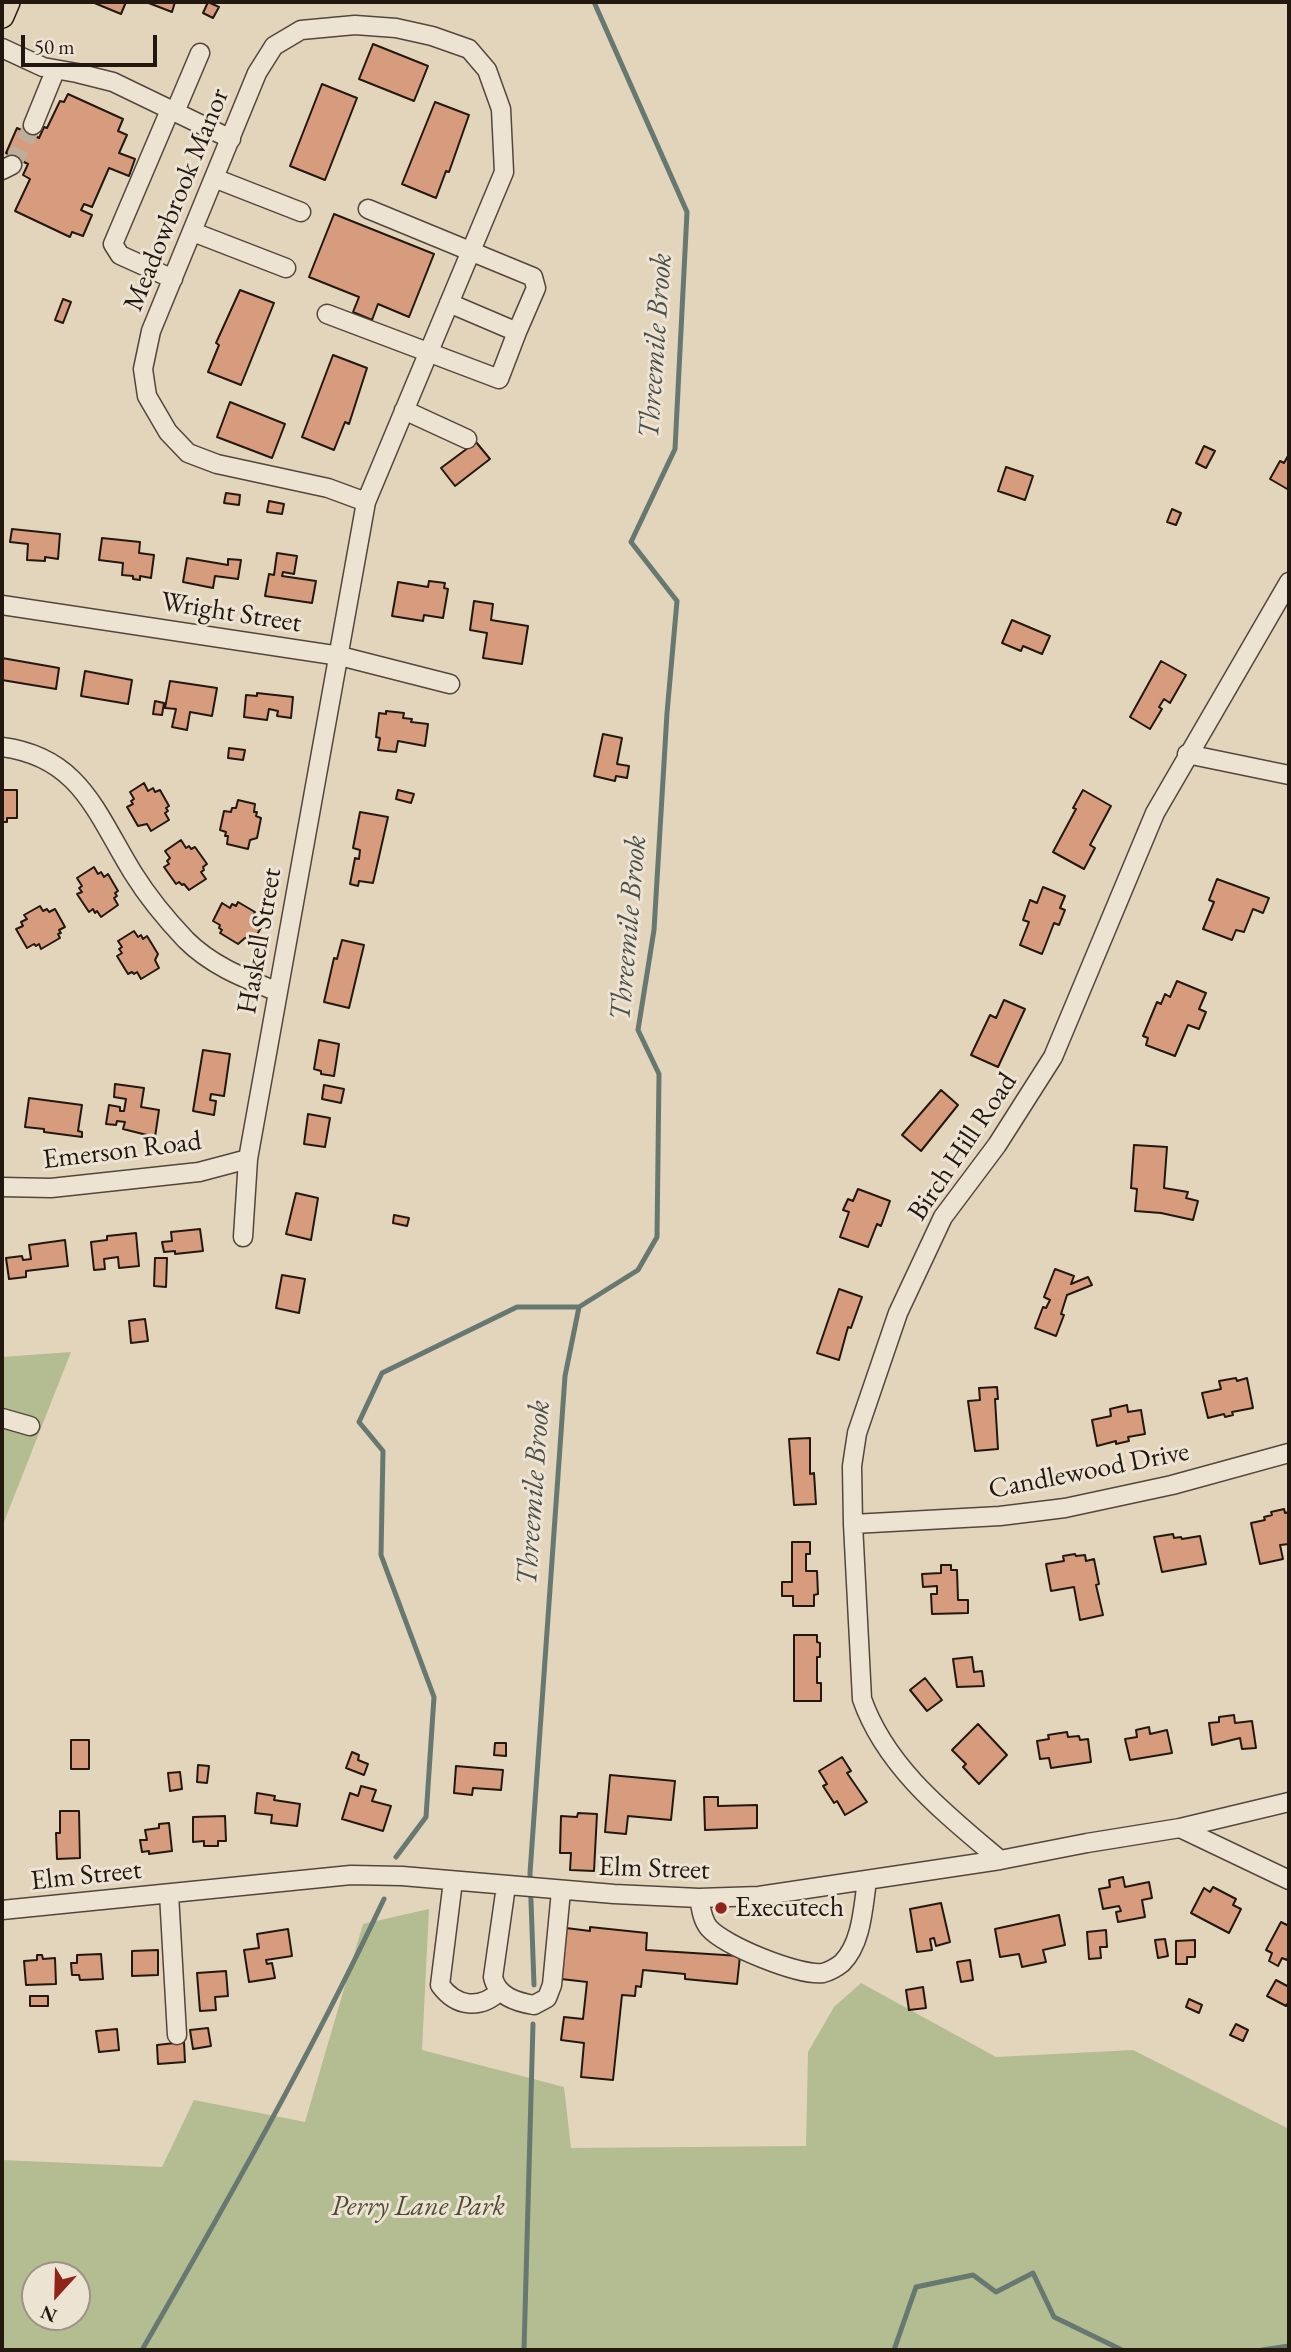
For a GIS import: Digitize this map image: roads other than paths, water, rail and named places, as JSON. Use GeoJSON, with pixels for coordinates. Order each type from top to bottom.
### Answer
{"type":"FeatureCollection","features":[{"type":"Feature","properties":{"kind":"main road"},"geometry":{"type":"LineString","coordinates":[[2,16],[8,2]]}},
{"type":"Feature","properties":{"kind":"street","name":"Meadowbrook Manor"},"geometry":{"type":"LineString","coordinates":[[340,656],[366,502],[504,172],[501,109],[487,70],[469,49],[432,36],[396,28],[355,25],[300,30],[274,46],[257,72],[151,331],[142,369],[147,396],[168,432],[188,453],[217,464],[328,488],[366,502]]}},
{"type":"Feature","properties":{"kind":"street"},"geometry":{"type":"LineString","coordinates":[[2,48],[55,71],[78,72],[113,82],[230,139]]}},
{"type":"Feature","properties":{"kind":"street"},"geometry":{"type":"LineString","coordinates":[[173,279],[120,255],[113,244],[200,53]]}},
{"type":"Feature","properties":{"kind":"street"},"geometry":{"type":"LineString","coordinates":[[33,125],[55,71]]}},
{"type":"Feature","properties":{"kind":"street"},"geometry":{"type":"LineString","coordinates":[[214,178],[301,212]]}},
{"type":"Feature","properties":{"kind":"street"},"geometry":{"type":"LineString","coordinates":[[327,314],[499,379],[536,288],[533,277],[368,209]]}},
{"type":"Feature","properties":{"kind":"street"},"geometry":{"type":"LineString","coordinates":[[193,232],[285,268]]}},
{"type":"Feature","properties":{"kind":"street"},"geometry":{"type":"LineString","coordinates":[[449,303],[517,332]]}},
{"type":"Feature","properties":{"kind":"street"},"geometry":{"type":"LineString","coordinates":[[404,410],[467,439]]}},
{"type":"Feature","properties":{"kind":"street","name":"Birch Hill Road"},"geometry":{"type":"LineString","coordinates":[[1000,1860],[946,1814],[914,1782],[889,1751],[869,1718],[862,1699],[853,1524],[852,1466],[857,1433],[870,1388],[917,1269],[943,1217],[991,1153],[1053,1058],[1155,813],[1289,582]]}},
{"type":"Feature","properties":{"kind":"street","name":"Wright Street"},"geometry":{"type":"LineString","coordinates":[[2,605],[340,656],[450,684]]}},
{"type":"Feature","properties":{"kind":"street","name":"Haskell Street"},"geometry":{"type":"LineString","coordinates":[[243,1237],[248,1158],[340,656]]}},
{"type":"Feature","properties":{"kind":"street"},"geometry":{"type":"LineString","coordinates":[[2,747],[37,754],[63,770],[84,794],[154,903],[187,940],[216,964],[278,992]]}},
{"type":"Feature","properties":{"kind":"street"},"geometry":{"type":"LineString","coordinates":[[1187,754],[1289,775]]}},
{"type":"Feature","properties":{"kind":"street","name":"Emerson Road"},"geometry":{"type":"LineString","coordinates":[[2,1186],[51,1188],[199,1172],[248,1158]]}},
{"type":"Feature","properties":{"kind":"street"},"geometry":{"type":"LineString","coordinates":[[2,1418],[30,1426]]}},
{"type":"Feature","properties":{"kind":"street","name":"Candlewood Drive"},"geometry":{"type":"LineString","coordinates":[[853,1524],[989,1517],[1065,1508],[1172,1485],[1289,1453]]}},
{"type":"Feature","properties":{"kind":"street","name":"Elm Street"},"geometry":{"type":"LineString","coordinates":[[2,1910],[351,1875],[402,1876],[561,1891],[699,1898],[759,1896],[1000,1860],[1180,1828],[1289,1802]]}},
{"type":"Feature","properties":{"kind":"street"},"geometry":{"type":"LineString","coordinates":[[1180,1828],[1289,1880]]}},
{"type":"Feature","properties":{"kind":"street"},"geometry":{"type":"LineString","coordinates":[[453,1881],[440,1985],[454,2000],[466,2004],[491,2000],[500,1991]]}},
{"type":"Feature","properties":{"kind":"street"},"geometry":{"type":"LineString","coordinates":[[699,1898],[705,1921],[716,1935],[774,1964],[821,1973],[843,1962],[852,1948],[862,1915],[867,1881]]}},
{"type":"Feature","properties":{"kind":"street"},"geometry":{"type":"LineString","coordinates":[[523,1888],[492,1977],[500,1991],[520,2003],[534,2005],[547,1998],[552,1985],[561,1891]]}},
{"type":"Feature","properties":{"kind":"street"},"geometry":{"type":"LineString","coordinates":[[169,1894],[177,2035]]}},
{"type":"Feature","properties":{"kind":"waterway","name":"Threemile Brook"},"geometry":{"type":"LineString","coordinates":[[534,1985],[530,1873],[565,1376],[579,1307],[638,1270],[657,1237],[659,1074],[638,1030],[654,930],[667,713],[677,601],[631,542],[675,449],[687,212],[594,2]]}},
{"type":"Feature","properties":{"kind":"waterway"},"geometry":{"type":"LineString","coordinates":[[396,1857],[426,1817],[434,1697],[381,1555],[383,1451],[359,1422],[382,1373],[517,1307],[579,1307]]}},
{"type":"Feature","properties":{"kind":"waterway"},"geometry":{"type":"LineString","coordinates":[[142,2350],[298,2071],[384,1899]]}},
{"type":"Feature","properties":{"kind":"waterway","name":"Threemile Brook"},"geometry":{"type":"LineString","coordinates":[[524,2350],[533,2024]]}},
{"type":"Feature","properties":{"kind":"waterway"},"geometry":{"type":"LineString","coordinates":[[894,2350],[916,2287],[973,2275],[996,2292],[1033,2273],[1054,2317],[1122,2350]]}},
{"type":"Feature","properties":{"kind":"waterway"},"geometry":{"type":"LineString","coordinates":[[1262,2350],[1289,2346]]}},
{"type":"Feature","properties":{"kind":"tunnel"},"geometry":{"type":"LineString","coordinates":[[12,165],[33,125]]}},
{"type":"Feature","properties":{"kind":"place","name":"Executech"},"geometry":{"type":"Point","coordinates":[721,1908]}},
{"type":"Feature","properties":{"kind":"park label","name":"Perry Lane Park"},"geometry":{"type":"Point","coordinates":[418,2207]}}]}
